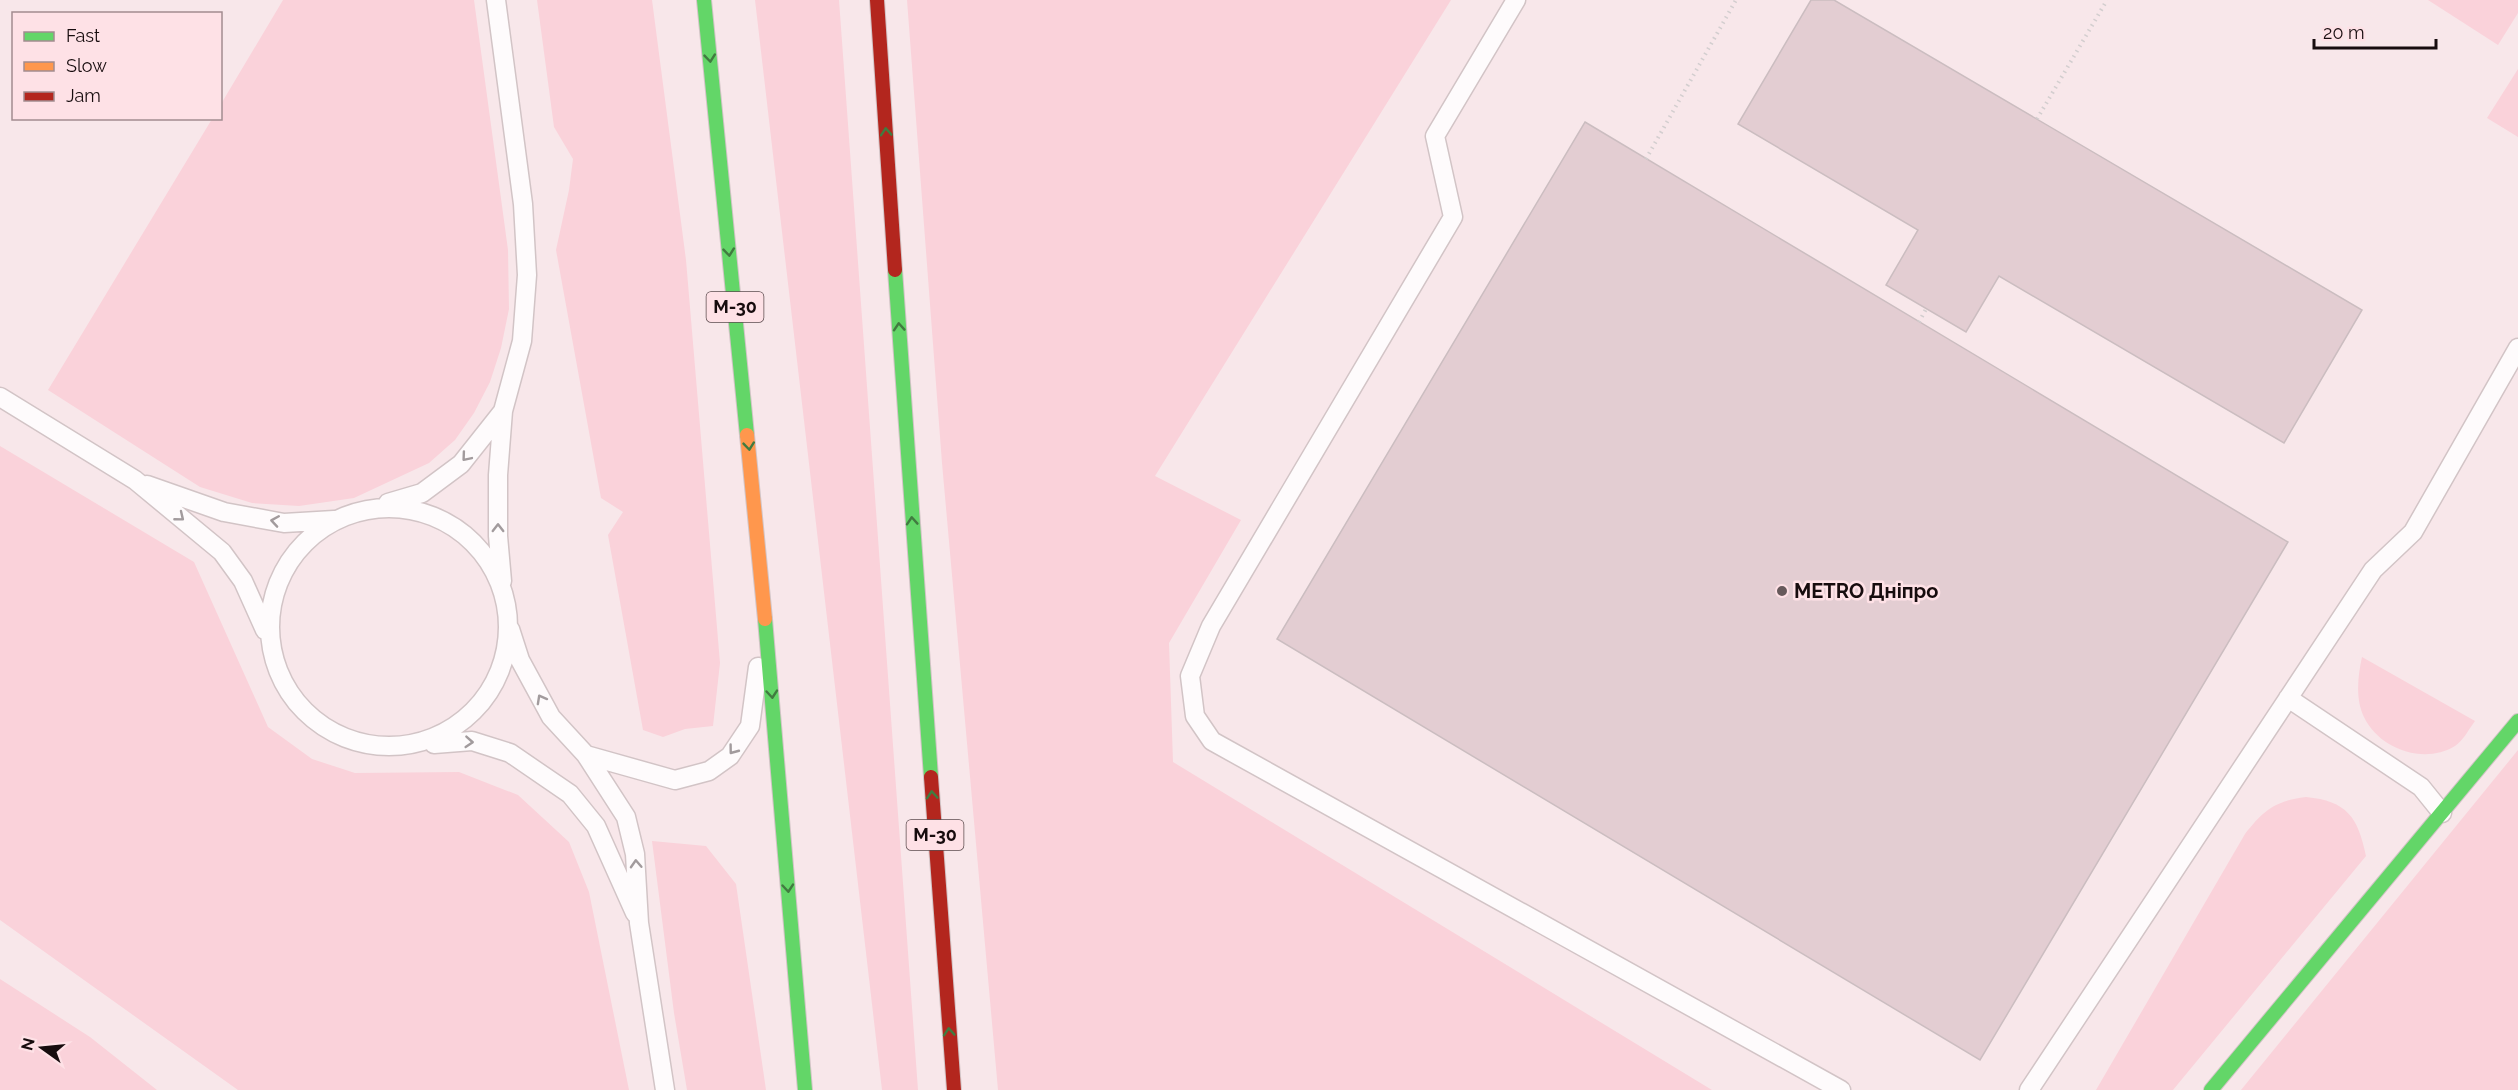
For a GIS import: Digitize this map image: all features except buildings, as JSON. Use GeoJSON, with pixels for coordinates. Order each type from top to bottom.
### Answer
{"type":"FeatureCollection","features":[{"type":"Feature","properties":{"kind":"main road","name":"М-30"},"geometry":{"type":"LineString","coordinates":[[704,0],[765,614],[805,1090]]}},
{"type":"Feature","properties":{"kind":"main road","name":"М-30"},"geometry":{"type":"LineString","coordinates":[[877,0],[916,580],[954,1090]]}},
{"type":"Feature","properties":{"kind":"main road"},"geometry":{"type":"LineString","coordinates":[[2211,1090],[2518,721]]}},
{"type":"Feature","properties":{"kind":"lane"},"geometry":{"type":"LineString","coordinates":[[496,0],[523,204],[527,275],[522,341],[503,411],[498,516],[502,586],[509,627],[520,660],[551,717],[586,755],[626,817],[636,854],[639,923],[665,1090]]}},
{"type":"Feature","properties":{"kind":"lane"},"geometry":{"type":"LineString","coordinates":[[1516,0],[1435,136],[1454,217],[1211,626],[1190,676],[1195,716],[1212,741],[1841,1090]]}},
{"type":"Feature","properties":{"kind":"lane"},"geometry":{"type":"LineString","coordinates":[[2029,1090],[2373,570],[2413,532],[2518,348]]}},
{"type":"Feature","properties":{"kind":"lane"},"geometry":{"type":"LineString","coordinates":[[0,398],[135,480],[222,552],[243,581],[261,616],[282,682],[304,713],[334,735],[370,747],[472,741],[510,753],[570,794],[596,826],[639,923]]}},
{"type":"Feature","properties":{"kind":"lane"},"geometry":{"type":"LineString","coordinates":[[135,480],[224,512],[284,523],[334,520],[422,494],[461,464],[503,411]]}},
{"type":"Feature","properties":{"kind":"lane"},"geometry":{"type":"LineString","coordinates":[[369,508],[411,509],[450,523],[481,550],[502,586]]}},
{"type":"Feature","properties":{"kind":"lane"},"geometry":{"type":"LineString","coordinates":[[270,646],[270,609],[282,573],[304,543],[334,520]]}},
{"type":"Feature","properties":{"kind":"lane"},"geometry":{"type":"LineString","coordinates":[[586,755],[675,780],[709,771],[730,756],[750,726],[765,614]]}},
{"type":"Feature","properties":{"kind":"lane"},"geometry":{"type":"LineString","coordinates":[[411,746],[450,731],[482,704],[502,668],[509,627]]}},
{"type":"Feature","properties":{"kind":"lane"},"geometry":{"type":"LineString","coordinates":[[2288,698],[2421,788],[2442,813]]}},
{"type":"Feature","properties":{"kind":"path"},"geometry":{"type":"LineString","coordinates":[[1646,159],[1736,0]]}},
{"type":"Feature","properties":{"kind":"path"},"geometry":{"type":"LineString","coordinates":[[2037,119],[2107,0]]}},
{"type":"Feature","properties":{"kind":"path"},"geometry":{"type":"LineString","coordinates":[[1919,322],[1926,309]]}},
{"type":"Feature","properties":{"kind":"shaded area"},"geometry":{"type":"Polygon","coordinates":[[[283,0],[474,0],[508,250],[509,309],[501,348],[490,382],[474,413],[455,440],[429,463],[354,498],[299,506],[252,503],[200,487],[48,390],[211,120],[222,120],[222,102],[283,0]]]}},
{"type":"Feature","properties":{"kind":"shaded area"},"geometry":{"type":"Polygon","coordinates":[[[537,0],[652,0],[686,260],[720,663],[713,726],[685,729],[663,737],[643,730],[608,535],[623,512],[601,498],[556,250],[573,159],[554,127],[537,0]]]}},
{"type":"Feature","properties":{"kind":"shaded area"},"geometry":{"type":"Polygon","coordinates":[[[755,0],[839,0],[918,1090],[882,1090],[755,0]]]}},
{"type":"Feature","properties":{"kind":"shaded area"},"geometry":{"type":"Polygon","coordinates":[[[907,0],[1451,0],[1155,476],[1241,520],[1169,643],[1173,762],[1712,1090],[998,1090],[942,463],[907,0]]]}},
{"type":"Feature","properties":{"kind":"shaded area"},"geometry":{"type":"Polygon","coordinates":[[[2428,0],[2518,0],[2518,13],[2498,45],[2428,0]]]}},
{"type":"Feature","properties":{"kind":"shaded area"},"geometry":{"type":"Polygon","coordinates":[[[2518,69],[2518,137],[2487,118],[2518,69]]]}},
{"type":"Feature","properties":{"kind":"shaded area"},"geometry":{"type":"Polygon","coordinates":[[[0,446],[194,562],[268,727],[312,759],[355,773],[459,772],[518,795],[569,842],[589,892],[629,1090],[238,1090],[0,920],[0,446]]]}},
{"type":"Feature","properties":{"kind":"shaded area"},"geometry":{"type":"Polygon","coordinates":[[[2362,657],[2475,721],[2458,744],[2443,752],[2417,754],[2391,745],[2371,728],[2361,710],[2358,687],[2362,657]]]}},
{"type":"Feature","properties":{"kind":"shaded area"},"geometry":{"type":"Polygon","coordinates":[[[2518,750],[2518,1090],[2241,1090],[2518,750]]]}},
{"type":"Feature","properties":{"kind":"shaded area"},"geometry":{"type":"Polygon","coordinates":[[[2306,797],[2332,802],[2348,813],[2359,831],[2366,856],[2173,1090],[2096,1090],[2245,834],[2271,808],[2286,801],[2306,797]]]}},
{"type":"Feature","properties":{"kind":"shaded area"},"geometry":{"type":"Polygon","coordinates":[[[652,841],[706,846],[736,884],[766,1090],[687,1090],[674,1013],[652,841]]]}},
{"type":"Feature","properties":{"kind":"shaded area"},"geometry":{"type":"Polygon","coordinates":[[[0,979],[90,1037],[157,1090],[0,1090],[0,979]]]}},
{"type":"Feature","properties":{"kind":"traffic: fast"},"geometry":{"type":"LineString","coordinates":[[704,0],[747,435]]}},
{"type":"Feature","properties":{"kind":"traffic: fast"},"geometry":{"type":"LineString","coordinates":[[895,270],[931,777]]}},
{"type":"Feature","properties":{"kind":"traffic: fast"},"geometry":{"type":"LineString","coordinates":[[765,619],[805,1090]]}},
{"type":"Feature","properties":{"kind":"traffic: fast"},"geometry":{"type":"LineString","coordinates":[[2211,1090],[2518,721]]}},
{"type":"Feature","properties":{"kind":"traffic: slow"},"geometry":{"type":"LineString","coordinates":[[747,435],[765,619]]}},
{"type":"Feature","properties":{"kind":"traffic: jam"},"geometry":{"type":"LineString","coordinates":[[877,0],[895,270]]}},
{"type":"Feature","properties":{"kind":"traffic: jam"},"geometry":{"type":"LineString","coordinates":[[931,777],[954,1090]]}},
{"type":"Feature","properties":{"kind":"place","name":"METRO Дніпро"},"geometry":{"type":"Point","coordinates":[1782,591]}}]}
